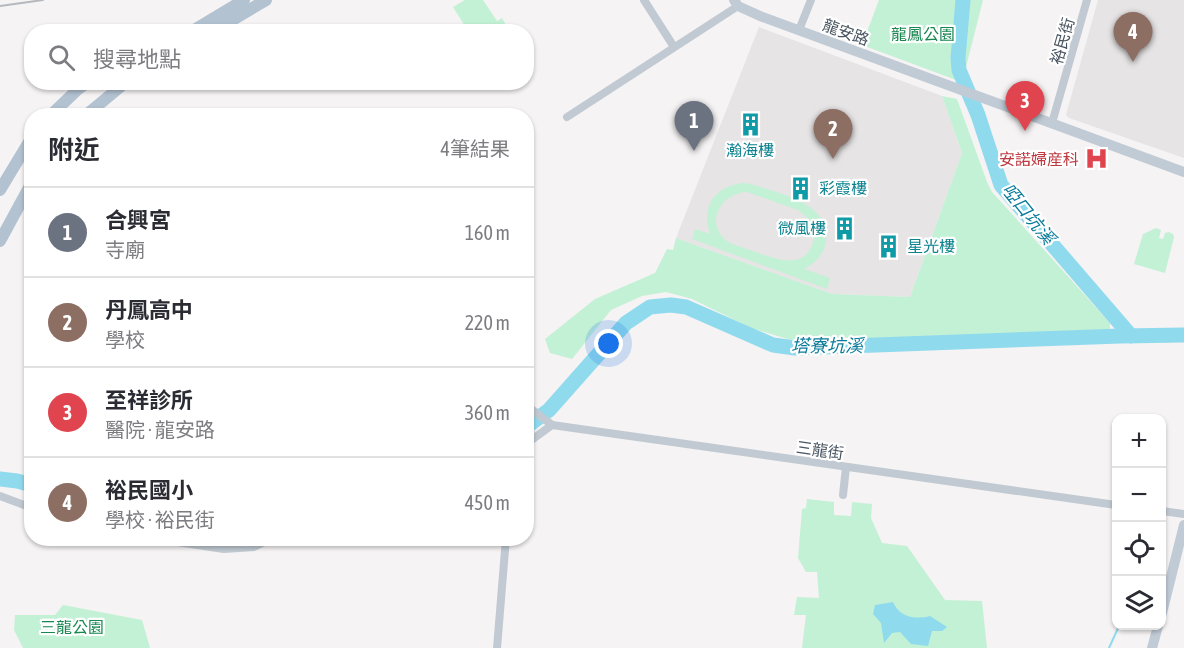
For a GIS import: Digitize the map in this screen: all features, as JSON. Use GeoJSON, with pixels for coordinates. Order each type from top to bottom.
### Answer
{"type":"FeatureCollection","features":[{"type":"Feature","properties":{"kind":"main road"},"geometry":{"type":"LineString","coordinates":[[204,24],[244,0]]}},
{"type":"Feature","properties":{"kind":"main road"},"geometry":{"type":"LineString","coordinates":[[226,24],[266,0]]}},
{"type":"Feature","properties":{"kind":"main road"},"geometry":{"type":"LineString","coordinates":[[58,108],[77,90]]}},
{"type":"Feature","properties":{"kind":"main road"},"geometry":{"type":"LineString","coordinates":[[94,108],[116,90]]}},
{"type":"Feature","properties":{"kind":"main road"},"geometry":{"type":"LineString","coordinates":[[0,190],[24,150]]}},
{"type":"Feature","properties":{"kind":"main road"},"geometry":{"type":"LineString","coordinates":[[0,240],[24,196]]}},
{"type":"Feature","properties":{"kind":"street"},"geometry":{"type":"LineString","coordinates":[[644,0],[674,47]]}},
{"type":"Feature","properties":{"kind":"street"},"geometry":{"type":"LineString","coordinates":[[799,30],[811,0]]}},
{"type":"Feature","properties":{"kind":"street","name":"裕民街"},"geometry":{"type":"LineString","coordinates":[[1052,123],[1087,0]]}},
{"type":"Feature","properties":{"kind":"street","name":"龍安路"},"geometry":{"type":"LineString","coordinates":[[567,117],[674,47],[736,3],[799,30],[1052,123]]}},
{"type":"Feature","properties":{"kind":"street"},"geometry":{"type":"LineString","coordinates":[[1052,123],[1184,172]]}},
{"type":"Feature","properties":{"kind":"street","name":"三龍街"},"geometry":{"type":"LineString","coordinates":[[534,411],[550,424],[1112,504]]}},
{"type":"Feature","properties":{"kind":"street"},"geometry":{"type":"LineString","coordinates":[[534,437],[550,424]]}},
{"type":"Feature","properties":{"kind":"street"},"geometry":{"type":"LineString","coordinates":[[843,495],[846,467]]}},
{"type":"Feature","properties":{"kind":"street"},"geometry":{"type":"LineString","coordinates":[[0,496],[24,505]]}},
{"type":"Feature","properties":{"kind":"street"},"geometry":{"type":"LineString","coordinates":[[1166,512],[1184,514]]}},
{"type":"Feature","properties":{"kind":"street"},"geometry":{"type":"LineString","coordinates":[[1166,594],[1184,525]]}},
{"type":"Feature","properties":{"kind":"street"},"geometry":{"type":"LineString","coordinates":[[204,546],[224,549],[256,546]]}},
{"type":"Feature","properties":{"kind":"street"},"geometry":{"type":"LineString","coordinates":[[497,648],[505,546]]}},
{"type":"Feature","properties":{"kind":"street"},"geometry":{"type":"LineString","coordinates":[[1152,648],[1157,630]]}},
{"type":"Feature","properties":{"kind":"shaded area"},"geometry":{"type":"Polygon","coordinates":[[[1098,0],[1184,0],[1184,158],[1066,115],[1098,0]]]}},
{"type":"Feature","properties":{"kind":"shaded area"},"geometry":{"type":"Polygon","coordinates":[[[759,27],[942,96],[962,153],[910,297],[832,294],[676,238],[759,27]]]}},
{"type":"Feature","properties":{"kind":"green space"},"geometry":{"type":"Polygon","coordinates":[[[465,0],[483,0],[497,21],[502,18],[505,24],[464,24],[453,7],[465,0]]]}},
{"type":"Feature","properties":{"kind":"green space","name":"龍鳳公園"},"geometry":{"type":"Polygon","coordinates":[[[879,0],[983,0],[966,67],[962,61],[966,21],[956,20],[953,64],[956,80],[862,45],[879,0]]]}},
{"type":"Feature","properties":{"kind":"green space"},"geometry":{"type":"Polygon","coordinates":[[[942,96],[957,99],[992,192],[1110,323],[1110,329],[1103,332],[804,344],[751,328],[692,299],[666,292],[642,296],[611,310],[572,359],[550,353],[545,339],[595,299],[655,273],[667,249],[673,250],[676,238],[832,294],[910,297],[962,153],[942,96]]]}},
{"type":"Feature","properties":{"kind":"green space"},"geometry":{"type":"Polygon","coordinates":[[[751,184],[788,196],[811,208],[820,217],[825,228],[825,246],[819,258],[804,269],[830,278],[827,289],[692,239],[695,229],[710,234],[707,215],[712,200],[724,189],[733,185],[751,184]],[[747,192],[738,194],[723,203],[716,218],[717,226],[720,234],[733,244],[770,257],[796,260],[809,251],[814,237],[811,224],[798,210],[747,192]]]}},
{"type":"Feature","properties":{"kind":"green space"},"geometry":{"type":"Polygon","coordinates":[[[1156,228],[1161,230],[1159,238],[1163,239],[1165,233],[1169,232],[1174,237],[1165,273],[1134,264],[1143,234],[1156,228]]]}},
{"type":"Feature","properties":{"kind":"green space"},"geometry":{"type":"Polygon","coordinates":[[[807,499],[834,502],[834,515],[851,516],[852,502],[872,504],[871,518],[882,543],[907,546],[945,600],[982,601],[987,648],[802,648],[806,615],[794,615],[797,597],[819,598],[817,572],[806,572],[798,558],[802,509],[806,508],[807,499]]]}},
{"type":"Feature","properties":{"kind":"green space","name":"三龍公園"},"geometry":{"type":"Polygon","coordinates":[[[63,605],[142,620],[150,648],[23,648],[14,630],[15,615],[55,615],[63,605]]]}},
{"type":"Feature","properties":{"kind":"water"},"geometry":{"type":"Polygon","coordinates":[[[893,602],[903,614],[919,618],[930,616],[947,627],[942,631],[932,631],[928,646],[911,644],[900,632],[892,633],[884,643],[881,623],[873,614],[875,605],[893,602]]]}},
{"type":"Feature","properties":{"kind":"waterway","name":"啞口坑溪"},"geometry":{"type":"LineString","coordinates":[[963,0],[959,70],[978,115],[1001,185],[1131,336]]}},
{"type":"Feature","properties":{"kind":"waterway","name":"塔寮坑溪"},"geometry":{"type":"LineString","coordinates":[[534,421],[549,410],[626,323],[650,307],[671,305],[686,307],[773,345],[795,348],[1184,335]]}},
{"type":"Feature","properties":{"kind":"waterway","name":"塔寮坑溪"},"geometry":{"type":"LineString","coordinates":[[0,479],[24,483]]}},
{"type":"Feature","properties":{"kind":"waterway"},"geometry":{"type":"LineString","coordinates":[[1109,648],[1117,630]]}},
{"type":"Feature","properties":{"kind":"railway"},"geometry":{"type":"LineString","coordinates":[[0,6],[43,0]]}},
{"type":"Feature","properties":{"kind":"place","name":"裕民國小"},"geometry":{"type":"Point","coordinates":[1133,62]}},
{"type":"Feature","properties":{"kind":"place","name":"瀚海樓"},"geometry":{"type":"Point","coordinates":[750,125]}},
{"type":"Feature","properties":{"kind":"place","name":"至祥診所"},"geometry":{"type":"Point","coordinates":[1025,131]}},
{"type":"Feature","properties":{"kind":"place","name":"合興宮"},"geometry":{"type":"Point","coordinates":[694,151]}},
{"type":"Feature","properties":{"kind":"place","name":"丹鳳高中"},"geometry":{"type":"Point","coordinates":[833,159]}},
{"type":"Feature","properties":{"kind":"place","name":"安諾婦産科"},"geometry":{"type":"Point","coordinates":[1097,159]}},
{"type":"Feature","properties":{"kind":"place","name":"彩霞樓"},"geometry":{"type":"Point","coordinates":[801,188]}},
{"type":"Feature","properties":{"kind":"place","name":"微風樓"},"geometry":{"type":"Point","coordinates":[844,228]}},
{"type":"Feature","properties":{"kind":"place","name":"星光樓"},"geometry":{"type":"Point","coordinates":[889,246]}}]}
